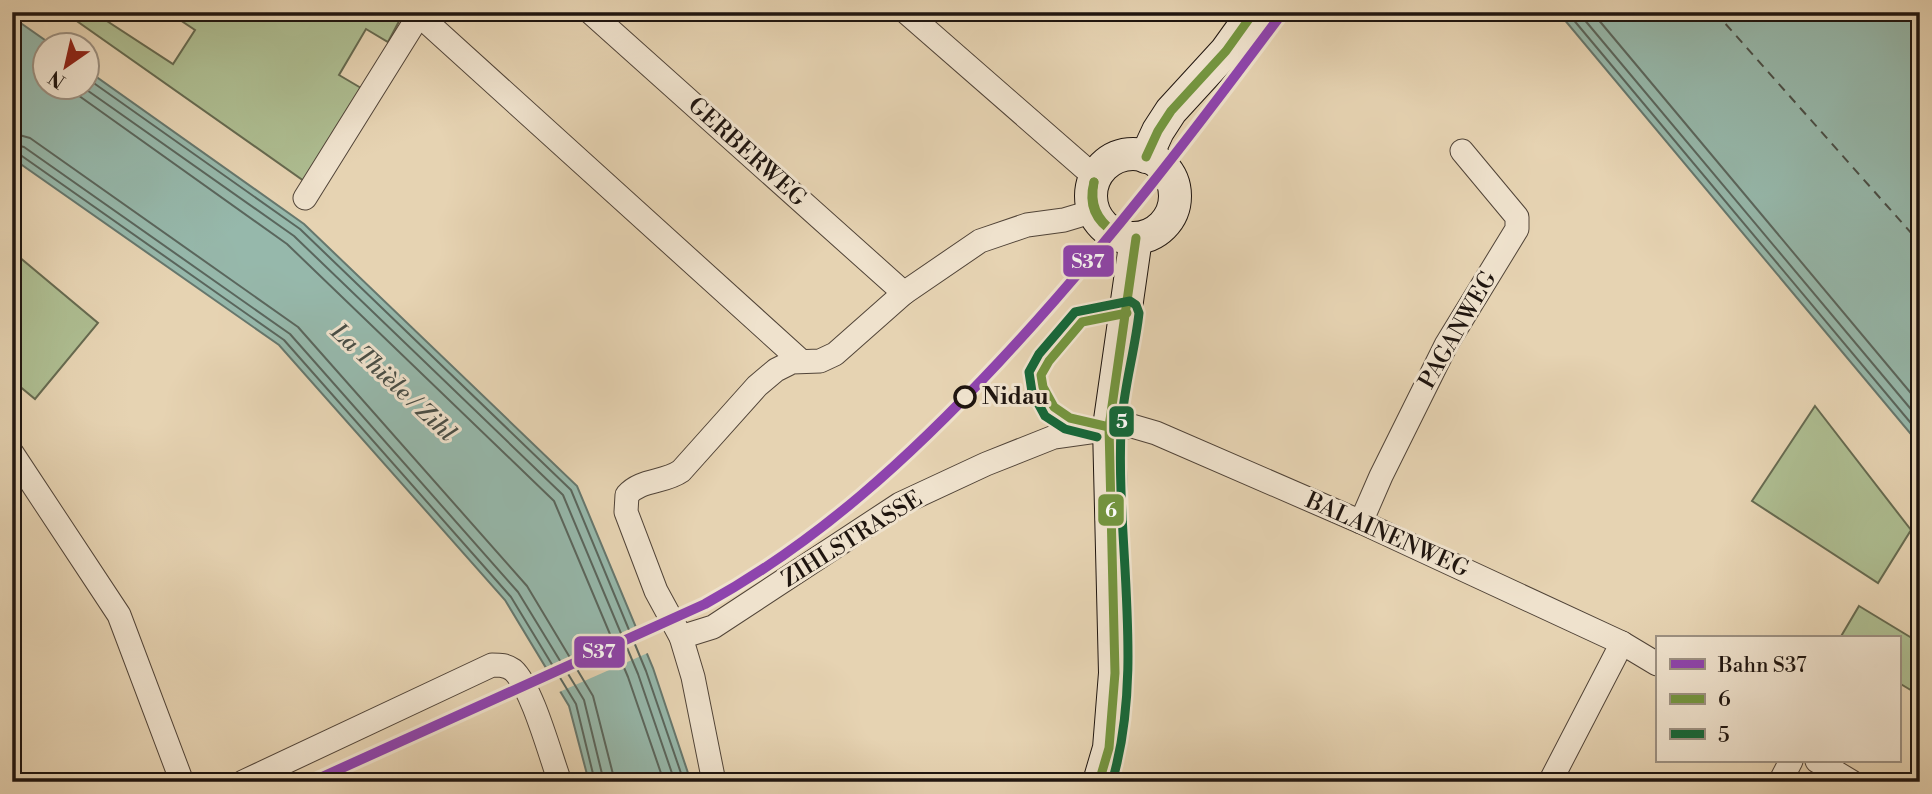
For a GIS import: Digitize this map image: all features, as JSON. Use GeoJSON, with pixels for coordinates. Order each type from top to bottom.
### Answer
{"type":"FeatureCollection","features":[{"type":"Feature","properties":{"kind":"main road"},"geometry":{"type":"LineString","coordinates":[[1146,157],[1171,111],[1226,51],[1254,12]]}},
{"type":"Feature","properties":{"kind":"main road"},"geometry":{"type":"LineString","coordinates":[[1134,155],[1146,157],[1166,169],[1175,190],[1175,204],[1170,217],[1161,228],[1150,235],[1136,238],[1113,233],[1104,227],[1094,211],[1091,200],[1096,178],[1102,168],[1112,160],[1134,155]]}},
{"type":"Feature","properties":{"kind":"main road"},"geometry":{"type":"LineString","coordinates":[[1098,782],[1109,748],[1115,673],[1109,428],[1136,238]]}},
{"type":"Feature","properties":{"kind":"street","name":"GERBERWEG"},"geometry":{"type":"LineString","coordinates":[[590,12],[904,293]]}},
{"type":"Feature","properties":{"kind":"street"},"geometry":{"type":"LineString","coordinates":[[906,12],[1096,178]]}},
{"type":"Feature","properties":{"kind":"street"},"geometry":{"type":"LineString","coordinates":[[305,198],[420,14],[801,361]]}},
{"type":"Feature","properties":{"kind":"street","name":"PAGANWEG"},"geometry":{"type":"LineString","coordinates":[[1361,522],[1446,345],[1517,229],[1517,217],[1462,151]]}},
{"type":"Feature","properties":{"kind":"street"},"geometry":{"type":"LineString","coordinates":[[714,782],[681,637],[656,591],[626,512],[627,495],[643,484],[670,478],[681,471],[757,386],[785,364],[820,361],[835,354],[904,293],[980,241],[1027,225],[1064,220],[1094,211]]}},
{"type":"Feature","properties":{"kind":"street","name":"BALAINENWEG"},"geometry":{"type":"LineString","coordinates":[[1109,428],[1132,426],[1156,433],[1361,522],[1622,643],[1656,663]]}},
{"type":"Feature","properties":{"kind":"street","name":"ZIHLSTRASSE"},"geometry":{"type":"LineString","coordinates":[[681,637],[713,627],[900,504],[986,464],[1054,437],[1109,428]]}},
{"type":"Feature","properties":{"kind":"street"},"geometry":{"type":"LineString","coordinates":[[12,453],[119,615],[181,782]]}},
{"type":"Feature","properties":{"kind":"street"},"geometry":{"type":"LineString","coordinates":[[1550,782],[1622,643]]}},
{"type":"Feature","properties":{"kind":"street"},"geometry":{"type":"LineString","coordinates":[[243,782],[492,664],[504,665],[514,671],[523,686],[560,782]]}},
{"type":"Feature","properties":{"kind":"street"},"geometry":{"type":"LineString","coordinates":[[1780,782],[1790,762]]}},
{"type":"Feature","properties":{"kind":"street"},"geometry":{"type":"LineString","coordinates":[[1819,762],[1852,782]]}},
{"type":"Feature","properties":{"kind":"green space"},"geometry":{"type":"Polygon","coordinates":[[[64,12],[93,12],[173,64],[195,30],[168,12],[404,12],[388,42],[366,29],[339,75],[361,88],[304,181],[102,39],[102,32],[92,32],[64,12]]]}},
{"type":"Feature","properties":{"kind":"green space"},"geometry":{"type":"Polygon","coordinates":[[[12,251],[98,323],[35,399],[12,380],[12,251]]]}},
{"type":"Feature","properties":{"kind":"green space"},"geometry":{"type":"Polygon","coordinates":[[[1815,406],[1911,530],[1878,583],[1752,501],[1815,406]]]}},
{"type":"Feature","properties":{"kind":"green space"},"geometry":{"type":"Polygon","coordinates":[[[1859,606],[1920,643],[1920,683],[1914,692],[1900,684],[1900,636],[1841,636],[1859,606]]]}},
{"type":"Feature","properties":{"kind":"water"},"geometry":{"type":"Polygon","coordinates":[[[1558,12],[1912,12],[1920,22],[1920,445],[1558,12]]]}},
{"type":"Feature","properties":{"kind":"water","name":"La Thièle / Zihl"},"geometry":{"type":"Polygon","coordinates":[[[12,17],[33,32],[32,102],[102,102],[102,81],[304,224],[577,486],[653,668],[691,782],[589,782],[569,706],[505,600],[279,345],[12,158],[12,17]]]}},
{"type":"Feature","properties":{"kind":"pier"},"geometry":{"type":"Polygon","coordinates":[[[638,625],[650,652],[557,693],[542,669],[638,625]]]}},
{"type":"Feature","properties":{"kind":"ferry route"},"geometry":{"type":"LineString","coordinates":[[1715,12],[1920,243]]}},
{"type":"Feature","properties":{"kind":"rail line","name":"S37"},"geometry":{"type":"LineString","coordinates":[[311,782],[705,604],[746,580],[824,525],[932,431],[1037,320],[1146,191],[1283,12]]}},
{"type":"Feature","properties":{"kind":"transit line","name":"6"},"geometry":{"type":"LineString","coordinates":[[1146,157],[1171,111],[1226,51],[1254,12]]}},
{"type":"Feature","properties":{"kind":"transit line","name":"6"},"geometry":{"type":"LineString","coordinates":[[1094,182],[1096,210],[1103,222],[1115,233]]}},
{"type":"Feature","properties":{"kind":"transit line","name":"6"},"geometry":{"type":"LineString","coordinates":[[1094,182],[1092,198],[1095,211],[1102,223],[1115,233]]}},
{"type":"Feature","properties":{"kind":"transit line","name":"6"},"geometry":{"type":"LineString","coordinates":[[1099,782],[1109,748],[1115,673],[1109,427],[1136,238]]}},
{"type":"Feature","properties":{"kind":"transit line","name":"5"},"geometry":{"type":"LineString","coordinates":[[1097,437],[1065,429],[1045,416],[1032,392],[1029,372],[1039,354],[1075,312],[1130,301],[1136,305],[1139,313],[1121,429],[1127,696],[1122,739],[1112,782]]}},
{"type":"Feature","properties":{"kind":"transit line","name":"6"},"geometry":{"type":"LineString","coordinates":[[1109,427],[1070,418],[1054,407],[1043,387],[1041,375],[1049,361],[1082,322],[1127,313]]}},
{"type":"Feature","properties":{"kind":"place","name":"Nidau"},"geometry":{"type":"Point","coordinates":[965,397]}}]}
